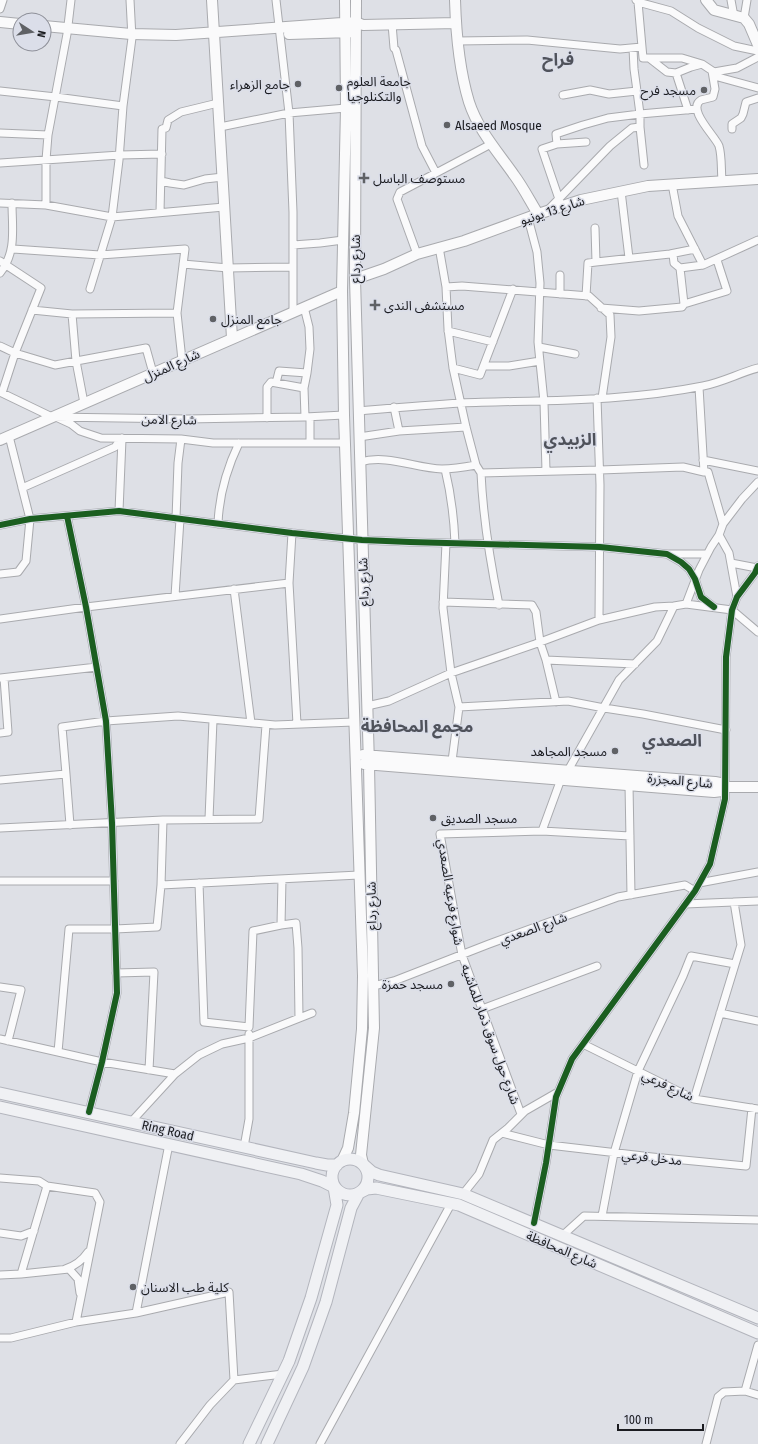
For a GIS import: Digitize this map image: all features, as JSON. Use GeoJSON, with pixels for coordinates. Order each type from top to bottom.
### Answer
{"type":"FeatureCollection","features":[{"type":"Feature","properties":{"kind":"main road","name":"Ring Road"},"geometry":{"type":"LineString","coordinates":[[0,1093],[316,1163],[326,1165],[339,1163]]}},
{"type":"Feature","properties":{"kind":"main road","name":"Ring Road"},"geometry":{"type":"LineString","coordinates":[[0,1109],[169,1144],[301,1174],[334,1187]]}},
{"type":"Feature","properties":{"kind":"main road"},"geometry":{"type":"LineString","coordinates":[[249,1444],[289,1361],[311,1298],[337,1205],[332,1175],[339,1163],[353,1159],[363,1164],[366,1169],[368,1179],[367,1185],[359,1193],[351,1208],[326,1302],[304,1367],[267,1444]]}},
{"type":"Feature","properties":{"kind":"main road","name":"شارع المحافظة"},"geometry":{"type":"LineString","coordinates":[[363,1164],[372,1172],[379,1175],[463,1194],[758,1318]]}},
{"type":"Feature","properties":{"kind":"main road"},"geometry":{"type":"LineString","coordinates":[[334,1187],[338,1191],[349,1196],[359,1193]]}},
{"type":"Feature","properties":{"kind":"main road","name":"شارع المحافظة"},"geometry":{"type":"LineString","coordinates":[[359,1193],[376,1188],[459,1205],[758,1333]]}},
{"type":"Feature","properties":{"kind":"main road"},"geometry":{"type":"LineString","coordinates":[[498,1221],[502,1210]]}},
{"type":"Feature","properties":{"kind":"main road"},"geometry":{"type":"LineString","coordinates":[[321,1263],[336,1265]]}},
{"type":"Feature","properties":{"kind":"street"},"geometry":{"type":"LineString","coordinates":[[0,9],[3,0]]}},
{"type":"Feature","properties":{"kind":"street"},"geometry":{"type":"LineString","coordinates":[[46,205],[46,160],[48,135],[56,97],[71,0]]}},
{"type":"Feature","properties":{"kind":"street"},"geometry":{"type":"LineString","coordinates":[[90,289],[112,217],[120,155],[123,106],[132,36],[130,0]]}},
{"type":"Feature","properties":{"kind":"street"},"geometry":{"type":"LineString","coordinates":[[212,0],[232,338]]}},
{"type":"Feature","properties":{"kind":"street"},"geometry":{"type":"LineString","coordinates":[[276,0],[289,113],[293,246],[293,312]]}},
{"type":"Feature","properties":{"kind":"street","name":"شارع رداع"},"geometry":{"type":"LineString","coordinates":[[339,1163],[348,1148],[354,1113],[362,1029],[363,976],[344,415],[342,291],[346,108],[345,0]]}},
{"type":"Feature","properties":{"kind":"street","name":"شارع رداع"},"geometry":{"type":"LineString","coordinates":[[356,0],[358,26],[355,279],[369,760],[374,1028],[361,1155],[363,1164]]}},
{"type":"Feature","properties":{"kind":"street"},"geometry":{"type":"LineString","coordinates":[[455,0],[456,41],[470,103],[491,144],[542,212]]}},
{"type":"Feature","properties":{"kind":"street"},"geometry":{"type":"LineString","coordinates":[[706,0],[714,10],[744,18],[749,24],[758,45]]}},
{"type":"Feature","properties":{"kind":"street"},"geometry":{"type":"LineString","coordinates":[[731,0],[734,11],[733,16]]}},
{"type":"Feature","properties":{"kind":"street"},"geometry":{"type":"LineString","coordinates":[[744,18],[747,0]]}},
{"type":"Feature","properties":{"kind":"street"},"geometry":{"type":"LineString","coordinates":[[702,64],[676,73],[667,72],[646,58],[642,47],[637,1],[671,11],[698,28],[734,46],[758,51]]}},
{"type":"Feature","properties":{"kind":"street"},"geometry":{"type":"LineString","coordinates":[[0,22],[12,23]]}},
{"type":"Feature","properties":{"kind":"street"},"geometry":{"type":"LineString","coordinates":[[52,32],[67,31],[176,41],[214,35],[358,26],[392,24],[456,24]]}},
{"type":"Feature","properties":{"kind":"street"},"geometry":{"type":"LineString","coordinates":[[392,24],[394,48],[396,50],[422,146],[436,173]]}},
{"type":"Feature","properties":{"kind":"street"},"geometry":{"type":"LineString","coordinates":[[0,28],[12,29]]}},
{"type":"Feature","properties":{"kind":"street"},"geometry":{"type":"LineString","coordinates":[[52,28],[67,31]]}},
{"type":"Feature","properties":{"kind":"street"},"geometry":{"type":"LineString","coordinates":[[456,41],[527,40],[620,49],[642,47]]}},
{"type":"Feature","properties":{"kind":"street"},"geometry":{"type":"LineString","coordinates":[[633,48],[644,165]]}},
{"type":"Feature","properties":{"kind":"street"},"geometry":{"type":"LineString","coordinates":[[713,71],[737,68],[758,57]]}},
{"type":"Feature","properties":{"kind":"street"},"geometry":{"type":"LineString","coordinates":[[634,58],[682,58],[702,64],[713,71],[718,78],[758,88]]}},
{"type":"Feature","properties":{"kind":"street"},"geometry":{"type":"LineString","coordinates":[[713,71],[715,89],[713,96],[698,103],[697,109],[699,117],[716,139],[719,147],[722,180]]}},
{"type":"Feature","properties":{"kind":"street"},"geometry":{"type":"LineString","coordinates":[[676,73],[688,110]]}},
{"type":"Feature","properties":{"kind":"street"},"geometry":{"type":"LineString","coordinates":[[563,95],[590,90],[609,94],[637,91]]}},
{"type":"Feature","properties":{"kind":"street"},"geometry":{"type":"LineString","coordinates":[[0,91],[123,106]]}},
{"type":"Feature","properties":{"kind":"street"},"geometry":{"type":"LineString","coordinates":[[732,129],[732,124],[741,118],[746,102],[758,98]]}},
{"type":"Feature","properties":{"kind":"street"},"geometry":{"type":"LineString","coordinates":[[160,212],[162,130],[166,128],[168,120],[181,112],[218,103]]}},
{"type":"Feature","properties":{"kind":"street"},"geometry":{"type":"LineString","coordinates":[[220,127],[289,113],[346,108]]}},
{"type":"Feature","properties":{"kind":"street"},"geometry":{"type":"LineString","coordinates":[[557,144],[556,134],[608,118],[697,109]]}},
{"type":"Feature","properties":{"kind":"street"},"geometry":{"type":"LineString","coordinates":[[586,142],[557,144],[542,149],[560,202],[610,146],[632,128],[640,127]]}},
{"type":"Feature","properties":{"kind":"street"},"geometry":{"type":"LineString","coordinates":[[568,130],[572,143]]}},
{"type":"Feature","properties":{"kind":"street"},"geometry":{"type":"LineString","coordinates":[[0,133],[48,135]]}},
{"type":"Feature","properties":{"kind":"street"},"geometry":{"type":"LineString","coordinates":[[417,254],[397,199],[400,192],[491,144]]}},
{"type":"Feature","properties":{"kind":"street"},"geometry":{"type":"LineString","coordinates":[[0,163],[120,155],[162,154]]}},
{"type":"Feature","properties":{"kind":"street"},"geometry":{"type":"LineString","coordinates":[[161,181],[184,185],[205,179],[223,177]]}},
{"type":"Feature","properties":{"kind":"street","name":"شارع 13 يونيو"},"geometry":{"type":"LineString","coordinates":[[355,279],[384,269],[417,254],[464,241],[528,218],[560,202],[581,200],[648,186],[722,180],[758,179]]}},
{"type":"Feature","properties":{"kind":"street"},"geometry":{"type":"LineString","coordinates":[[672,184],[678,216],[703,265]]}},
{"type":"Feature","properties":{"kind":"street"},"geometry":{"type":"LineString","coordinates":[[621,191],[629,258]]}},
{"type":"Feature","properties":{"kind":"street"},"geometry":{"type":"LineString","coordinates":[[0,203],[46,205],[112,217],[224,207]]}},
{"type":"Feature","properties":{"kind":"street"},"geometry":{"type":"LineString","coordinates":[[0,273],[3,263],[12,249],[12,203]]}},
{"type":"Feature","properties":{"kind":"street"},"geometry":{"type":"LineString","coordinates":[[528,218],[537,252],[540,291],[538,347],[544,402],[546,471]]}},
{"type":"Feature","properties":{"kind":"street"},"geometry":{"type":"LineString","coordinates":[[595,228],[596,262]]}},
{"type":"Feature","properties":{"kind":"street"},"geometry":{"type":"LineString","coordinates":[[293,246],[343,240]]}},
{"type":"Feature","properties":{"kind":"street"},"geometry":{"type":"LineString","coordinates":[[680,268],[703,265],[717,260],[758,240]]}},
{"type":"Feature","properties":{"kind":"street"},"geometry":{"type":"LineString","coordinates":[[439,247],[446,287],[448,331],[453,368],[476,466],[481,473],[482,502],[487,544],[499,604]]}},
{"type":"Feature","properties":{"kind":"street"},"geometry":{"type":"LineString","coordinates":[[586,296],[588,263],[673,254],[695,248]]}},
{"type":"Feature","properties":{"kind":"street"},"geometry":{"type":"LineString","coordinates":[[12,249],[100,255],[185,250],[177,313],[182,360]]}},
{"type":"Feature","properties":{"kind":"street"},"geometry":{"type":"LineString","coordinates":[[673,254],[674,263],[680,268],[684,304]]}},
{"type":"Feature","properties":{"kind":"street"},"geometry":{"type":"LineString","coordinates":[[601,308],[639,311],[682,307],[684,304],[727,292],[717,260]]}},
{"type":"Feature","properties":{"kind":"street"},"geometry":{"type":"LineString","coordinates":[[1,392],[14,353],[41,288],[3,263]]}},
{"type":"Feature","properties":{"kind":"street"},"geometry":{"type":"LineString","coordinates":[[183,264],[228,268],[293,266]]}},
{"type":"Feature","properties":{"kind":"street"},"geometry":{"type":"LineString","coordinates":[[560,275],[560,294]]}},
{"type":"Feature","properties":{"kind":"street"},"geometry":{"type":"LineString","coordinates":[[446,287],[462,286],[589,296],[610,315],[611,337],[600,398],[599,620]]}},
{"type":"Feature","properties":{"kind":"street"},"geometry":{"type":"LineString","coordinates":[[453,368],[480,375],[513,290]]}},
{"type":"Feature","properties":{"kind":"street","name":"شارع المنزل"},"geometry":{"type":"LineString","coordinates":[[4,438],[342,291]]}},
{"type":"Feature","properties":{"kind":"street"},"geometry":{"type":"LineString","coordinates":[[304,307],[309,327],[310,349],[304,388],[310,443]]}},
{"type":"Feature","properties":{"kind":"street"},"geometry":{"type":"LineString","coordinates":[[32,310],[72,314],[177,313]]}},
{"type":"Feature","properties":{"kind":"street"},"geometry":{"type":"LineString","coordinates":[[72,314],[76,361],[84,403]]}},
{"type":"Feature","properties":{"kind":"street"},"geometry":{"type":"LineString","coordinates":[[448,331],[493,342]]}},
{"type":"Feature","properties":{"kind":"street"},"geometry":{"type":"LineString","coordinates":[[0,346],[14,353],[55,365],[146,348],[153,373]]}},
{"type":"Feature","properties":{"kind":"street"},"geometry":{"type":"LineString","coordinates":[[538,347],[575,354]]}},
{"type":"Feature","properties":{"kind":"street"},"geometry":{"type":"LineString","coordinates":[[484,366],[509,366],[540,361]]}},
{"type":"Feature","properties":{"kind":"street"},"geometry":{"type":"LineString","coordinates":[[358,411],[394,407],[461,403],[544,402],[671,392],[728,380],[758,368]]}},
{"type":"Feature","properties":{"kind":"street"},"geometry":{"type":"LineString","coordinates":[[276,383],[279,371],[307,373]]}},
{"type":"Feature","properties":{"kind":"street"},"geometry":{"type":"LineString","coordinates":[[267,418],[267,387],[271,382],[304,388]]}},
{"type":"Feature","properties":{"kind":"street"},"geometry":{"type":"LineString","coordinates":[[700,387],[704,472]]}},
{"type":"Feature","properties":{"kind":"street","name":"شارع الامن"},"geometry":{"type":"LineString","coordinates":[[1,392],[54,417],[187,419],[344,415]]}},
{"type":"Feature","properties":{"kind":"street"},"geometry":{"type":"LineString","coordinates":[[394,407],[399,431]]}},
{"type":"Feature","properties":{"kind":"street"},"geometry":{"type":"LineString","coordinates":[[54,417],[71,424],[80,431],[101,438],[181,439],[213,443],[345,443]]}},
{"type":"Feature","properties":{"kind":"street"},"geometry":{"type":"LineString","coordinates":[[359,437],[399,431],[466,427]]}},
{"type":"Feature","properties":{"kind":"street"},"geometry":{"type":"LineString","coordinates":[[0,574],[18,572],[26,561],[30,519],[22,488],[4,438]]}},
{"type":"Feature","properties":{"kind":"street"},"geometry":{"type":"LineString","coordinates":[[22,488],[115,447],[122,438]]}},
{"type":"Feature","properties":{"kind":"street"},"geometry":{"type":"LineString","coordinates":[[119,511],[122,438]]}},
{"type":"Feature","properties":{"kind":"street"},"geometry":{"type":"LineString","coordinates":[[175,596],[178,519],[178,463],[181,439]]}},
{"type":"Feature","properties":{"kind":"street"},"geometry":{"type":"LineString","coordinates":[[218,524],[218,514],[229,467],[239,443]]}},
{"type":"Feature","properties":{"kind":"street"},"geometry":{"type":"LineString","coordinates":[[360,462],[369,459],[389,460],[445,469],[476,466]]}},
{"type":"Feature","properties":{"kind":"street"},"geometry":{"type":"LineString","coordinates":[[703,460],[758,471]]}},
{"type":"Feature","properties":{"kind":"street"},"geometry":{"type":"LineString","coordinates":[[481,473],[683,467],[708,472],[724,524]]}},
{"type":"Feature","properties":{"kind":"street"},"geometry":{"type":"LineString","coordinates":[[445,469],[453,508],[454,543]]}},
{"type":"Feature","properties":{"kind":"street"},"geometry":{"type":"LineString","coordinates":[[686,604],[695,579],[724,524],[742,499],[758,482]]}},
{"type":"Feature","properties":{"kind":"street"},"geometry":{"type":"LineString","coordinates":[[0,525],[30,519],[119,511],[292,533],[362,540],[600,547],[668,554],[707,554]]}},
{"type":"Feature","properties":{"kind":"street"},"geometry":{"type":"LineString","coordinates":[[67,516],[86,606],[106,721],[112,823],[117,993],[102,1062],[89,1112]]}},
{"type":"Feature","properties":{"kind":"street"},"geometry":{"type":"LineString","coordinates":[[292,533],[289,583],[297,724]]}},
{"type":"Feature","properties":{"kind":"street"},"geometry":{"type":"LineString","coordinates":[[719,535],[729,553],[737,597]]}},
{"type":"Feature","properties":{"kind":"street"},"geometry":{"type":"LineString","coordinates":[[446,543],[443,602],[451,673],[459,707],[452,761]]}},
{"type":"Feature","properties":{"kind":"street"},"geometry":{"type":"LineString","coordinates":[[668,554],[689,569],[695,579],[701,597],[714,607]]}},
{"type":"Feature","properties":{"kind":"street"},"geometry":{"type":"LineString","coordinates":[[534,1223],[549,1145],[556,1097],[572,1059],[686,904],[710,864],[724,811],[726,787],[726,657],[732,610],[737,597],[757,570],[731,563]]}},
{"type":"Feature","properties":{"kind":"street"},"geometry":{"type":"LineString","coordinates":[[0,619],[86,606],[289,583]]}},
{"type":"Feature","properties":{"kind":"street"},"geometry":{"type":"LineString","coordinates":[[234,589],[252,723]]}},
{"type":"Feature","properties":{"kind":"street"},"geometry":{"type":"LineString","coordinates":[[443,602],[532,605],[536,612],[540,642],[556,702]]}},
{"type":"Feature","properties":{"kind":"street"},"geometry":{"type":"LineString","coordinates":[[367,706],[389,702],[451,673],[599,620],[654,607],[686,604],[732,610],[756,629]]}},
{"type":"Feature","properties":{"kind":"street"},"geometry":{"type":"LineString","coordinates":[[542,831],[564,777],[620,680],[657,641],[674,606]]}},
{"type":"Feature","properties":{"kind":"street"},"geometry":{"type":"LineString","coordinates":[[546,660],[635,664]]}},
{"type":"Feature","properties":{"kind":"street"},"geometry":{"type":"LineString","coordinates":[[0,733],[8,732],[2,678],[97,667]]}},
{"type":"Feature","properties":{"kind":"street"},"geometry":{"type":"LineString","coordinates":[[459,707],[568,701],[726,730]]}},
{"type":"Feature","properties":{"kind":"street"},"geometry":{"type":"LineString","coordinates":[[70,825],[62,727],[106,721],[178,716],[266,725],[354,722]]}},
{"type":"Feature","properties":{"kind":"street"},"geometry":{"type":"LineString","coordinates":[[208,819],[213,720]]}},
{"type":"Feature","properties":{"kind":"street"},"geometry":{"type":"LineString","coordinates":[[0,828],[163,820],[259,819],[266,725]]}},
{"type":"Feature","properties":{"kind":"street","name":"شارع المجزرة"},"geometry":{"type":"LineString","coordinates":[[356,759],[564,777],[717,783],[726,787],[722,791],[714,792],[629,785],[564,777],[452,761],[369,760]]}},
{"type":"Feature","properties":{"kind":"street"},"geometry":{"type":"LineString","coordinates":[[0,780],[66,774]]}},
{"type":"Feature","properties":{"kind":"street"},"geometry":{"type":"LineString","coordinates":[[629,785],[631,895]]}},
{"type":"Feature","properties":{"kind":"street"},"geometry":{"type":"LineString","coordinates":[[726,787],[758,787]]}},
{"type":"Feature","properties":{"kind":"street"},"geometry":{"type":"LineString","coordinates":[[58,1052],[69,929],[157,927],[161,885],[163,820]]}},
{"type":"Feature","properties":{"kind":"street","name":"شوارع فرعيه الصعدي"},"geometry":{"type":"LineString","coordinates":[[462,954],[440,834],[542,831],[630,836]]}},
{"type":"Feature","properties":{"kind":"street"},"geometry":{"type":"LineString","coordinates":[[699,883],[758,872]]}},
{"type":"Feature","properties":{"kind":"street"},"geometry":{"type":"LineString","coordinates":[[161,885],[360,875]]}},
{"type":"Feature","properties":{"kind":"street"},"geometry":{"type":"LineString","coordinates":[[282,879],[282,925]]}},
{"type":"Feature","properties":{"kind":"street"},"geometry":{"type":"LineString","coordinates":[[0,881],[114,880]]}},
{"type":"Feature","properties":{"kind":"street"},"geometry":{"type":"LineString","coordinates":[[199,883],[204,1022],[249,1027]]}},
{"type":"Feature","properties":{"kind":"street","name":"شارع الصعدي"},"geometry":{"type":"LineString","coordinates":[[373,986],[394,981],[462,954],[618,897],[685,885],[695,891]]}},
{"type":"Feature","properties":{"kind":"street"},"geometry":{"type":"LineString","coordinates":[[686,904],[758,901]]}},
{"type":"Feature","properties":{"kind":"street"},"geometry":{"type":"LineString","coordinates":[[694,1099],[741,945],[734,902]]}},
{"type":"Feature","properties":{"kind":"street"},"geometry":{"type":"LineString","coordinates":[[244,1147],[249,1119],[249,1027],[253,931],[296,923],[298,948],[299,1018]]}},
{"type":"Feature","properties":{"kind":"street","name":"شارع حول سوق ذمار للماشيه"},"geometry":{"type":"LineString","coordinates":[[462,954],[521,1114]]}},
{"type":"Feature","properties":{"kind":"street"},"geometry":{"type":"LineString","coordinates":[[602,1216],[614,1153],[638,1071],[683,976],[690,956],[735,964]]}},
{"type":"Feature","properties":{"kind":"street"},"geometry":{"type":"LineString","coordinates":[[482,1009],[597,966]]}},
{"type":"Feature","properties":{"kind":"street"},"geometry":{"type":"LineString","coordinates":[[116,973],[154,972],[149,1070]]}},
{"type":"Feature","properties":{"kind":"street"},"geometry":{"type":"LineString","coordinates":[[0,986],[21,990],[8,1041]]}},
{"type":"Feature","properties":{"kind":"street"},"geometry":{"type":"LineString","coordinates":[[131,1122],[175,1074],[199,1055],[222,1044],[249,1038],[312,1013]]}},
{"type":"Feature","properties":{"kind":"street"},"geometry":{"type":"LineString","coordinates":[[720,1013],[758,1021]]}},
{"type":"Feature","properties":{"kind":"street"},"geometry":{"type":"LineString","coordinates":[[0,1039],[102,1062],[175,1074]]}},
{"type":"Feature","properties":{"kind":"street","name":"شارع فرعي"},"geometry":{"type":"LineString","coordinates":[[583,1044],[694,1099],[755,1108]]}},
{"type":"Feature","properties":{"kind":"street"},"geometry":{"type":"LineString","coordinates":[[463,1194],[479,1174],[493,1140],[525,1111],[558,1092]]}},
{"type":"Feature","properties":{"kind":"street","name":"مدخل فرعي"},"geometry":{"type":"LineString","coordinates":[[502,1132],[549,1145],[746,1166],[755,1108]]}},
{"type":"Feature","properties":{"kind":"street"},"geometry":{"type":"LineString","coordinates":[[136,1313],[169,1144]]}},
{"type":"Feature","properties":{"kind":"street"},"geometry":{"type":"LineString","coordinates":[[0,1178],[39,1181],[47,1186],[95,1193],[100,1202],[76,1322]]}},
{"type":"Feature","properties":{"kind":"street"},"geometry":{"type":"LineString","coordinates":[[21,1274],[47,1186]]}},
{"type":"Feature","properties":{"kind":"street"},"geometry":{"type":"LineString","coordinates":[[320,1444],[452,1204]]}},
{"type":"Feature","properties":{"kind":"street"},"geometry":{"type":"LineString","coordinates":[[562,1236],[584,1216],[758,1220]]}},
{"type":"Feature","properties":{"kind":"street"},"geometry":{"type":"LineString","coordinates":[[0,1233],[20,1236],[34,1231]]}},
{"type":"Feature","properties":{"kind":"street"},"geometry":{"type":"LineString","coordinates":[[62,1270],[73,1266],[84,1259],[91,1246]]}},
{"type":"Feature","properties":{"kind":"street"},"geometry":{"type":"LineString","coordinates":[[0,1275],[69,1269],[78,1279],[80,1299]]}},
{"type":"Feature","properties":{"kind":"street"},"geometry":{"type":"LineString","coordinates":[[0,1338],[11,1338],[76,1322],[136,1313],[229,1292],[234,1380]]}},
{"type":"Feature","properties":{"kind":"street"},"geometry":{"type":"LineString","coordinates":[[745,1391],[758,1345]]}},
{"type":"Feature","properties":{"kind":"street"},"geometry":{"type":"LineString","coordinates":[[180,1444],[210,1405],[234,1380],[283,1374]]}},
{"type":"Feature","properties":{"kind":"street"},"geometry":{"type":"LineString","coordinates":[[706,1444],[718,1397],[724,1392],[745,1391],[758,1395]]}},
{"type":"Feature","properties":{"kind":"cycle path"},"geometry":{"type":"LineString","coordinates":[[0,525],[30,519],[119,511],[292,533],[362,540],[600,547],[667,554],[681,562],[689,569],[695,579],[701,597],[714,607]]}},
{"type":"Feature","properties":{"kind":"cycle path"},"geometry":{"type":"LineString","coordinates":[[67,516],[86,607],[106,721],[112,823],[117,993],[102,1062],[89,1112]]}},
{"type":"Feature","properties":{"kind":"cycle path"},"geometry":{"type":"LineString","coordinates":[[534,1223],[546,1163],[556,1097],[572,1059],[695,891],[710,864],[725,799],[726,657],[732,610],[737,597],[755,573],[758,566]]}},
{"type":"Feature","properties":{"kind":"place","name":"جامع الزهراء"},"geometry":{"type":"Point","coordinates":[298,84]}},
{"type":"Feature","properties":{"kind":"place","name":"جامعة العلوم والتكنلوجيا"},"geometry":{"type":"Point","coordinates":[339,88]}},
{"type":"Feature","properties":{"kind":"place","name":"مسجد فرح"},"geometry":{"type":"Point","coordinates":[704,90]}},
{"type":"Feature","properties":{"kind":"place","name":"Alsaeed Mosque"},"geometry":{"type":"Point","coordinates":[447,125]}},
{"type":"Feature","properties":{"kind":"place","name":"مستوصف الباسل"},"geometry":{"type":"Point","coordinates":[364,178]}},
{"type":"Feature","properties":{"kind":"place","name":"مستشفى الندى"},"geometry":{"type":"Point","coordinates":[375,305]}},
{"type":"Feature","properties":{"kind":"place","name":"جامع المنزل"},"geometry":{"type":"Point","coordinates":[213,319]}},
{"type":"Feature","properties":{"kind":"place","name":"مسجد المجاهد"},"geometry":{"type":"Point","coordinates":[615,751]}},
{"type":"Feature","properties":{"kind":"place","name":"مسجد الصديق"},"geometry":{"type":"Point","coordinates":[433,818]}},
{"type":"Feature","properties":{"kind":"place","name":"مسجد حمزة"},"geometry":{"type":"Point","coordinates":[451,984]}},
{"type":"Feature","properties":{"kind":"place","name":"كلية طب الاسنان"},"geometry":{"type":"Point","coordinates":[133,1287]}},
{"type":"Feature","properties":{"kind":"district","name":"فراح"},"geometry":{"type":"Point","coordinates":[558,59]}},
{"type":"Feature","properties":{"kind":"district","name":"الزبيدي"},"geometry":{"type":"Point","coordinates":[570,439]}},
{"type":"Feature","properties":{"kind":"district","name":"مجمع المحافظة"},"geometry":{"type":"Point","coordinates":[417,726]}},
{"type":"Feature","properties":{"kind":"district","name":"الصعدي"},"geometry":{"type":"Point","coordinates":[672,740]}}]}
